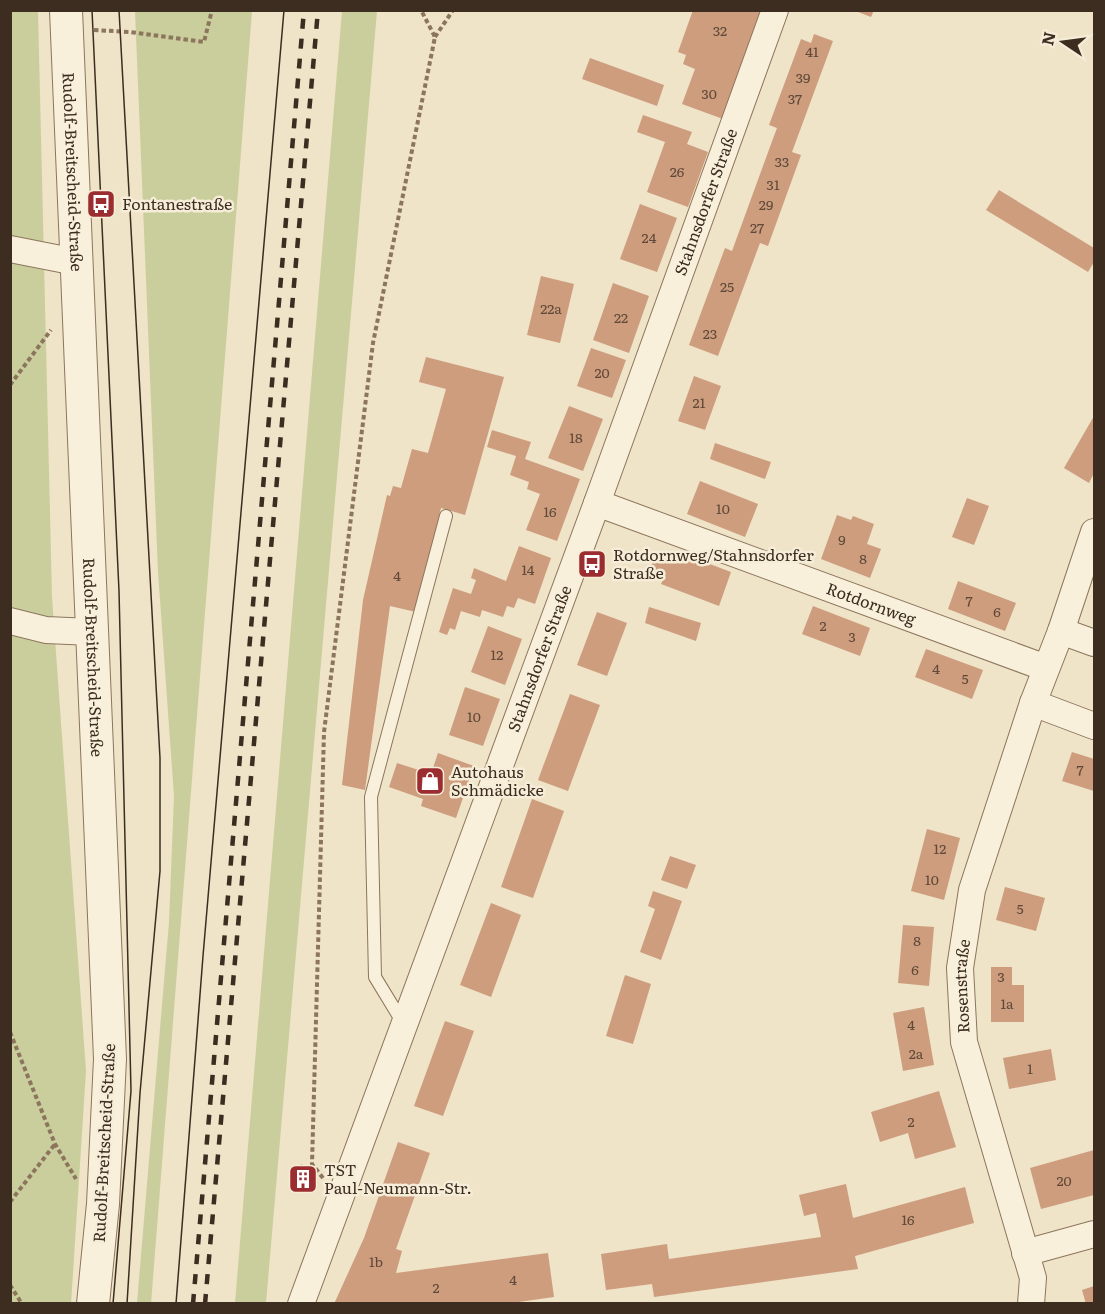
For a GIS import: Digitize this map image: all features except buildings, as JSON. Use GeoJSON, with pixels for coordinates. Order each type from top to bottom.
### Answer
{"type":"FeatureCollection","features":[{"type":"Feature","properties":{"kind":"street","name":"Stahnsdorfer Straße"},"geometry":{"type":"LineString","coordinates":[[301,1304],[597,503],[775,10]]}},
{"type":"Feature","properties":{"kind":"street","name":"Rudolf-Breitscheid-Straße"},"geometry":{"type":"LineString","coordinates":[[66,20],[110,1059],[103,1204],[93,1304]]}},
{"type":"Feature","properties":{"kind":"street"},"geometry":{"type":"LineString","coordinates":[[10,249],[76,262]]}},
{"type":"Feature","properties":{"kind":"street","name":"Rotdornweg"},"geometry":{"type":"LineString","coordinates":[[597,503],[1046,668]]}},
{"type":"Feature","properties":{"kind":"street","name":"Rosenstraße"},"geometry":{"type":"LineString","coordinates":[[1031,1304],[1033,1278],[964,1042],[960,968],[972,890],[1046,668],[1095,532]]}},
{"type":"Feature","properties":{"kind":"street"},"geometry":{"type":"LineString","coordinates":[[10,621],[46,630],[92,632]]}},
{"type":"Feature","properties":{"kind":"street"},"geometry":{"type":"LineString","coordinates":[[1061,631],[1095,643]]}},
{"type":"Feature","properties":{"kind":"street"},"geometry":{"type":"LineString","coordinates":[[1034,703],[1095,726]]}},
{"type":"Feature","properties":{"kind":"street"},"geometry":{"type":"LineString","coordinates":[[1025,1253],[1095,1234]]}},
{"type":"Feature","properties":{"kind":"lane"},"geometry":{"type":"LineString","coordinates":[[404,1024],[375,977],[371,797],[446,516]]}},
{"type":"Feature","properties":{"kind":"path"},"geometry":{"type":"LineString","coordinates":[[66,20],[204,42],[212,10]]}},
{"type":"Feature","properties":{"kind":"path"},"geometry":{"type":"LineString","coordinates":[[421,10],[435,38]]}},
{"type":"Feature","properties":{"kind":"path"},"geometry":{"type":"LineString","coordinates":[[340,1198],[312,1164],[324,732],[374,343],[435,38],[453,10]]}},
{"type":"Feature","properties":{"kind":"path"},"geometry":{"type":"LineString","coordinates":[[10,385],[77,296]]}},
{"type":"Feature","properties":{"kind":"path"},"geometry":{"type":"LineString","coordinates":[[10,1032],[55,1144],[78,1181],[103,1204]]}},
{"type":"Feature","properties":{"kind":"path"},"geometry":{"type":"LineString","coordinates":[[10,1202],[55,1144]]}},
{"type":"Feature","properties":{"kind":"path"},"geometry":{"type":"LineString","coordinates":[[10,1285],[22,1304]]}},
{"type":"Feature","properties":{"kind":"green space"},"geometry":{"type":"Polygon","coordinates":[[[10,11],[38,11],[52,597],[86,1071],[71,1304],[10,1303],[10,11]]]}},
{"type":"Feature","properties":{"kind":"green space"},"geometry":{"type":"Polygon","coordinates":[[[135,11],[252,11],[151,1304],[137,1303],[169,922],[174,796],[158,572],[135,11]]]}},
{"type":"Feature","properties":{"kind":"green space"},"geometry":{"type":"Polygon","coordinates":[[[342,11],[377,11],[266,1303],[235,1303],[342,11]]]}},
{"type":"Feature","properties":{"kind":"tram line"},"geometry":{"type":"LineString","coordinates":[[92,10],[119,591],[131,1091],[113,1304]]}},
{"type":"Feature","properties":{"kind":"tram line"},"geometry":{"type":"LineString","coordinates":[[119,10],[160,758],[160,871],[140,1093],[127,1304]]}},
{"type":"Feature","properties":{"kind":"tram line"},"geometry":{"type":"LineString","coordinates":[[176,1304],[203,956],[284,10]]}},
{"type":"Feature","properties":{"kind":"railway"},"geometry":{"type":"LineString","coordinates":[[193,1304],[304,10]]}},
{"type":"Feature","properties":{"kind":"railway"},"geometry":{"type":"LineString","coordinates":[[205,1304],[318,10]]}},
{"type":"Feature","properties":{"kind":"place","name":"Fontanestraße"},"geometry":{"type":"Point","coordinates":[101,204]}},
{"type":"Feature","properties":{"kind":"place","name":"Rotdornweg/Stahnsdorfer Straße"},"geometry":{"type":"Point","coordinates":[592,564]}},
{"type":"Feature","properties":{"kind":"place","name":"Autohaus Schmädicke"},"geometry":{"type":"Point","coordinates":[430,781]}},
{"type":"Feature","properties":{"kind":"place","name":"TST Paul-Neumann-Str."},"geometry":{"type":"Point","coordinates":[303,1179]}}]}
